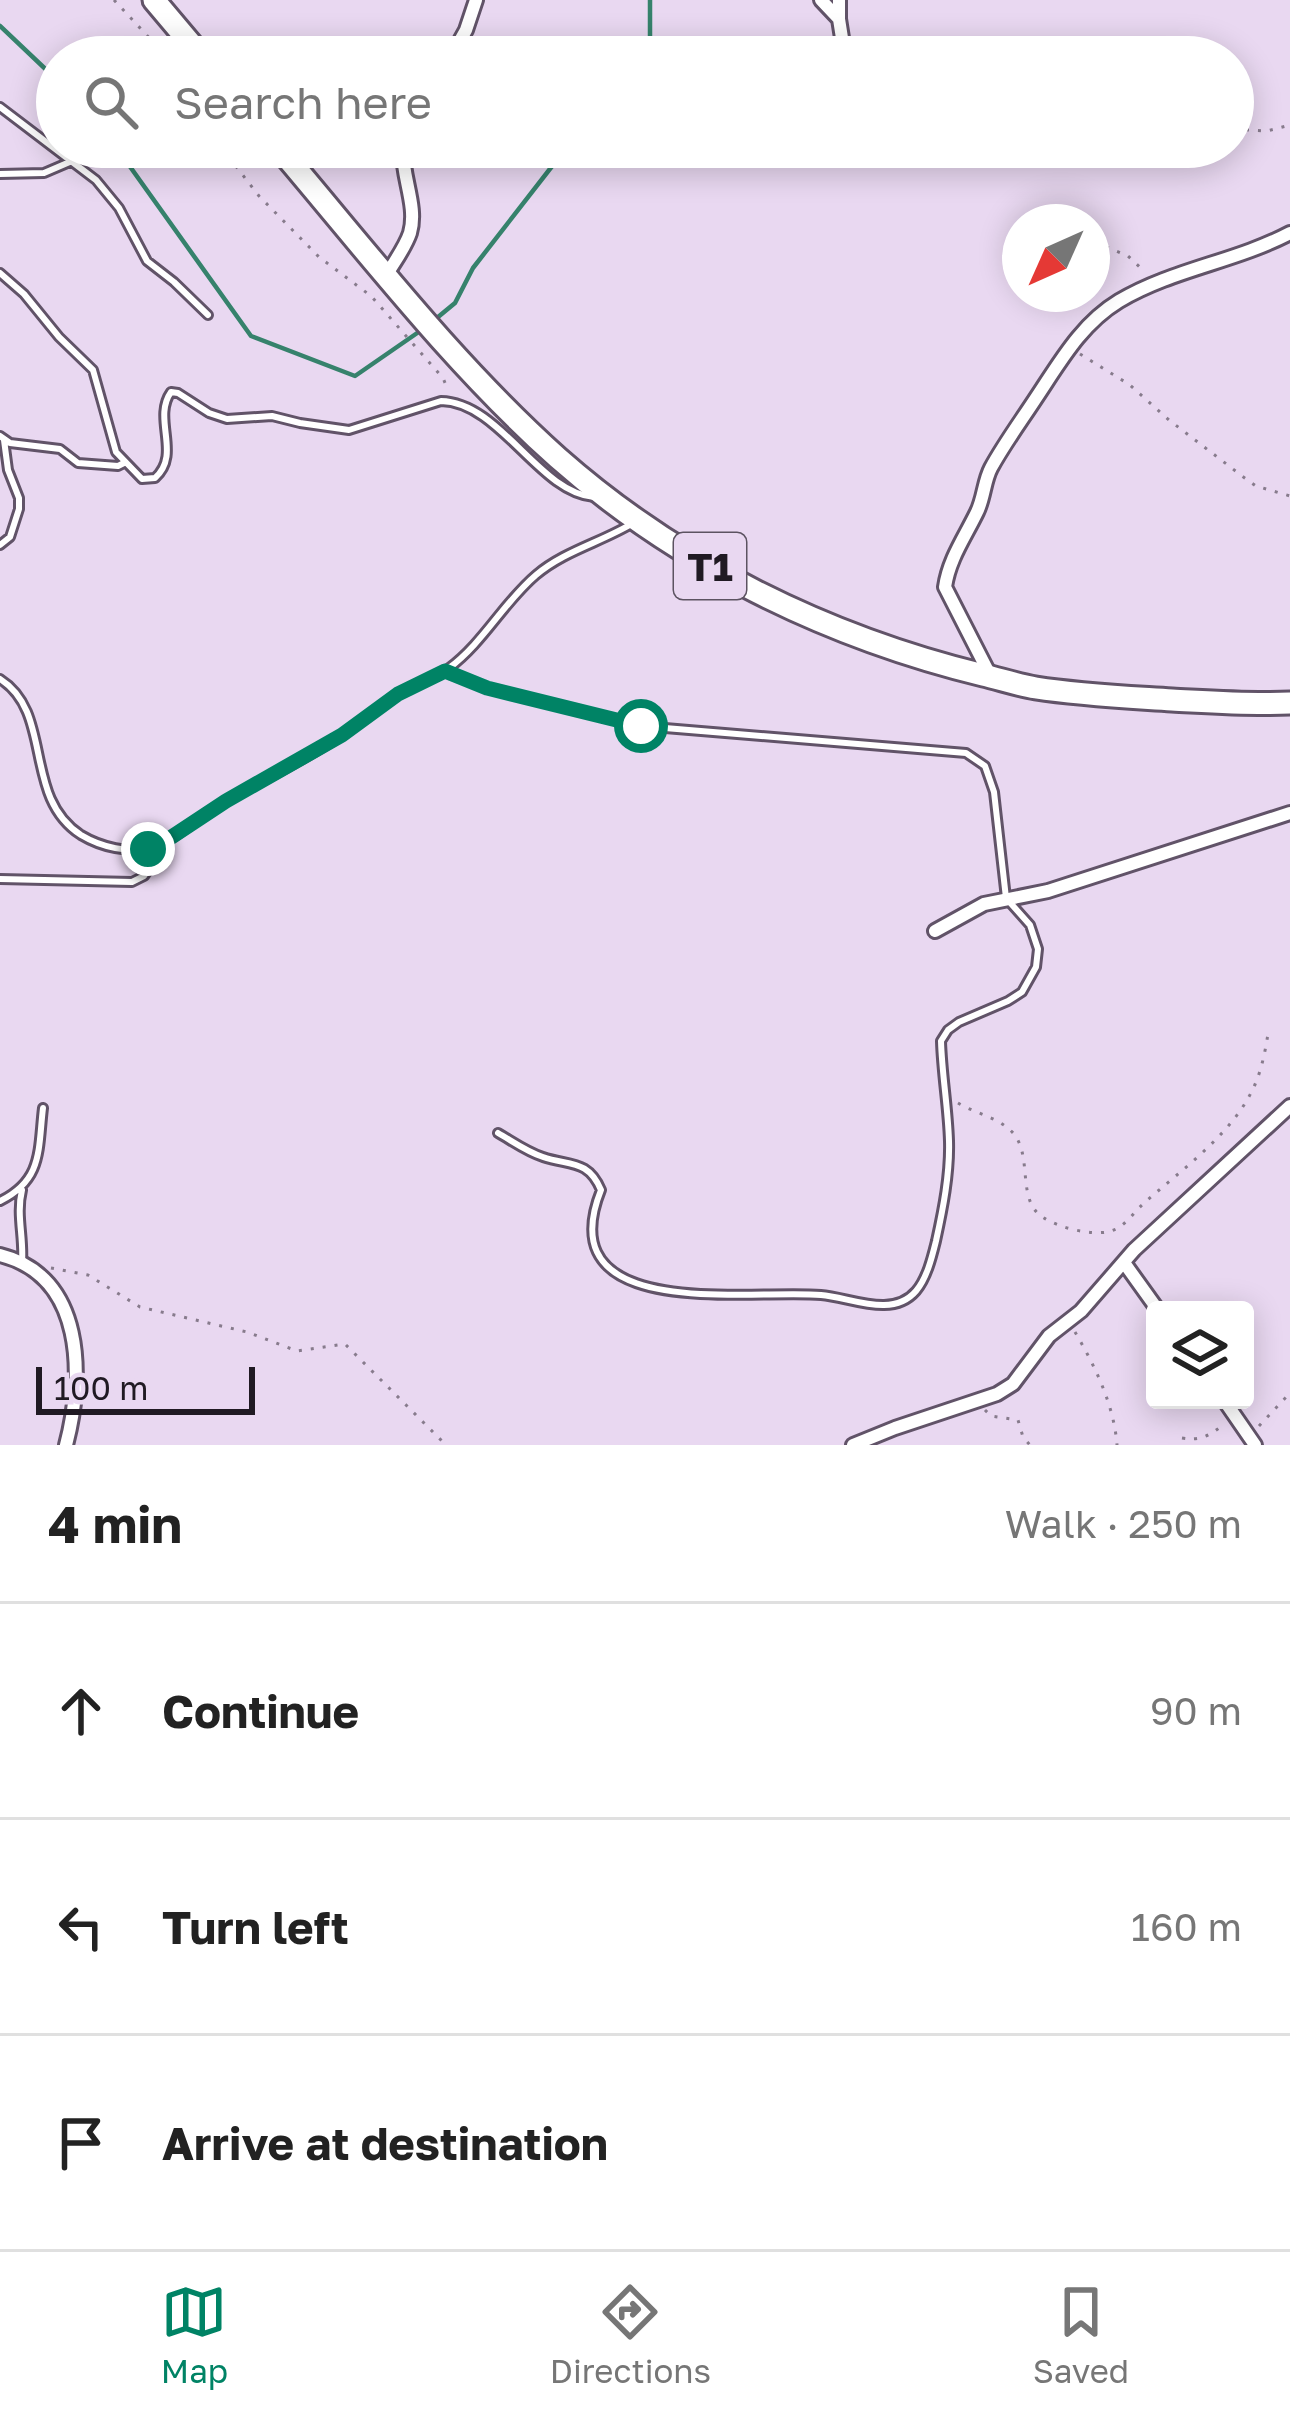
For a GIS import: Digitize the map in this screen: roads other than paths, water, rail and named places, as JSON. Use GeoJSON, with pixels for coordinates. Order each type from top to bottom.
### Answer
{"type":"FeatureCollection","features":[{"type":"Feature","properties":{"kind":"highway"},"geometry":{"type":"LineString","coordinates":[[154,0],[184,36]]}},
{"type":"Feature","properties":{"kind":"highway","name":"T1"},"geometry":{"type":"LineString","coordinates":[[296,168],[494,398],[636,521],[741,584],[869,643],[1034,688],[1290,704]]}},
{"type":"Feature","properties":{"kind":"street"},"geometry":{"type":"LineString","coordinates":[[463,36],[476,0]]}},
{"type":"Feature","properties":{"kind":"street"},"geometry":{"type":"LineString","coordinates":[[821,0],[839,19]]}},
{"type":"Feature","properties":{"kind":"street"},"geometry":{"type":"LineString","coordinates":[[839,0],[842,36]]}},
{"type":"Feature","properties":{"kind":"street"},"geometry":{"type":"LineString","coordinates":[[386,276],[411,231],[403,168]]}},
{"type":"Feature","properties":{"kind":"street"},"geometry":{"type":"LineString","coordinates":[[991,677],[945,587],[947,572],[982,501],[989,472],[1070,346],[1118,301],[1154,282],[1242,255],[1290,233]]}},
{"type":"Feature","properties":{"kind":"street"},"geometry":{"type":"LineString","coordinates":[[935,931],[984,904],[1048,891],[1290,813]]}},
{"type":"Feature","properties":{"kind":"street"},"geometry":{"type":"LineString","coordinates":[[853,1445],[1013,1384],[1049,1336],[1081,1311],[1134,1250],[1290,1106]]}},
{"type":"Feature","properties":{"kind":"street"},"geometry":{"type":"LineString","coordinates":[[0,1255],[22,1258],[58,1297],[71,1324],[75,1370],[66,1445]]}},
{"type":"Feature","properties":{"kind":"street"},"geometry":{"type":"LineString","coordinates":[[1125,1264],[1152,1301]]}},
{"type":"Feature","properties":{"kind":"street"},"geometry":{"type":"LineString","coordinates":[[1230,1409],[1253,1442]]}},
{"type":"Feature","properties":{"kind":"lane"},"geometry":{"type":"LineString","coordinates":[[0,107],[36,134]]}},
{"type":"Feature","properties":{"kind":"lane"},"geometry":{"type":"LineString","coordinates":[[0,174],[54,168]]}},
{"type":"Feature","properties":{"kind":"lane"},"geometry":{"type":"LineString","coordinates":[[80,168],[109,193],[146,260],[208,315]]}},
{"type":"Feature","properties":{"kind":"lane"},"geometry":{"type":"LineString","coordinates":[[0,273],[93,370],[116,452],[134,473],[149,481],[162,472],[169,455],[165,404],[171,392],[227,419],[272,416],[349,430],[453,401],[493,424],[572,493],[604,496]]}},
{"type":"Feature","properties":{"kind":"lane"},"geometry":{"type":"LineString","coordinates":[[0,545],[10,537],[20,508],[2,438],[60,449],[78,463],[124,463]]}},
{"type":"Feature","properties":{"kind":"lane"},"geometry":{"type":"LineString","coordinates":[[0,679],[24,702],[44,786],[66,823],[112,848],[148,849],[342,735],[398,694],[445,671],[535,575],[636,521]]}},
{"type":"Feature","properties":{"kind":"lane"},"geometry":{"type":"LineString","coordinates":[[445,671],[487,688],[641,726],[966,752],[985,766],[994,792],[1006,898],[1030,925],[1038,949],[1036,967],[1022,992],[959,1022],[941,1041],[949,1148],[941,1218],[918,1289],[905,1302],[861,1303],[822,1294],[700,1293],[620,1277],[598,1258],[594,1248],[594,1215],[601,1190],[592,1174],[573,1163],[538,1155],[498,1133]]}},
{"type":"Feature","properties":{"kind":"lane"},"geometry":{"type":"LineString","coordinates":[[0,879],[132,882],[144,877],[170,838]]}},
{"type":"Feature","properties":{"kind":"lane"},"geometry":{"type":"LineString","coordinates":[[22,1258],[18,1213],[22,1190],[38,1157],[44,1108]]}},
{"type":"Feature","properties":{"kind":"lane"},"geometry":{"type":"LineString","coordinates":[[0,1201],[22,1190]]}},
{"type":"Feature","properties":{"kind":"waterway"},"geometry":{"type":"LineString","coordinates":[[650,0],[650,36]]}},
{"type":"Feature","properties":{"kind":"waterway"},"geometry":{"type":"LineString","coordinates":[[0,26],[36,60]]}},
{"type":"Feature","properties":{"kind":"waterway"},"geometry":{"type":"LineString","coordinates":[[131,168],[251,336],[355,376],[423,329]]}},
{"type":"Feature","properties":{"kind":"waterway"},"geometry":{"type":"LineString","coordinates":[[432,322],[455,303],[473,268],[551,168]]}}]}
